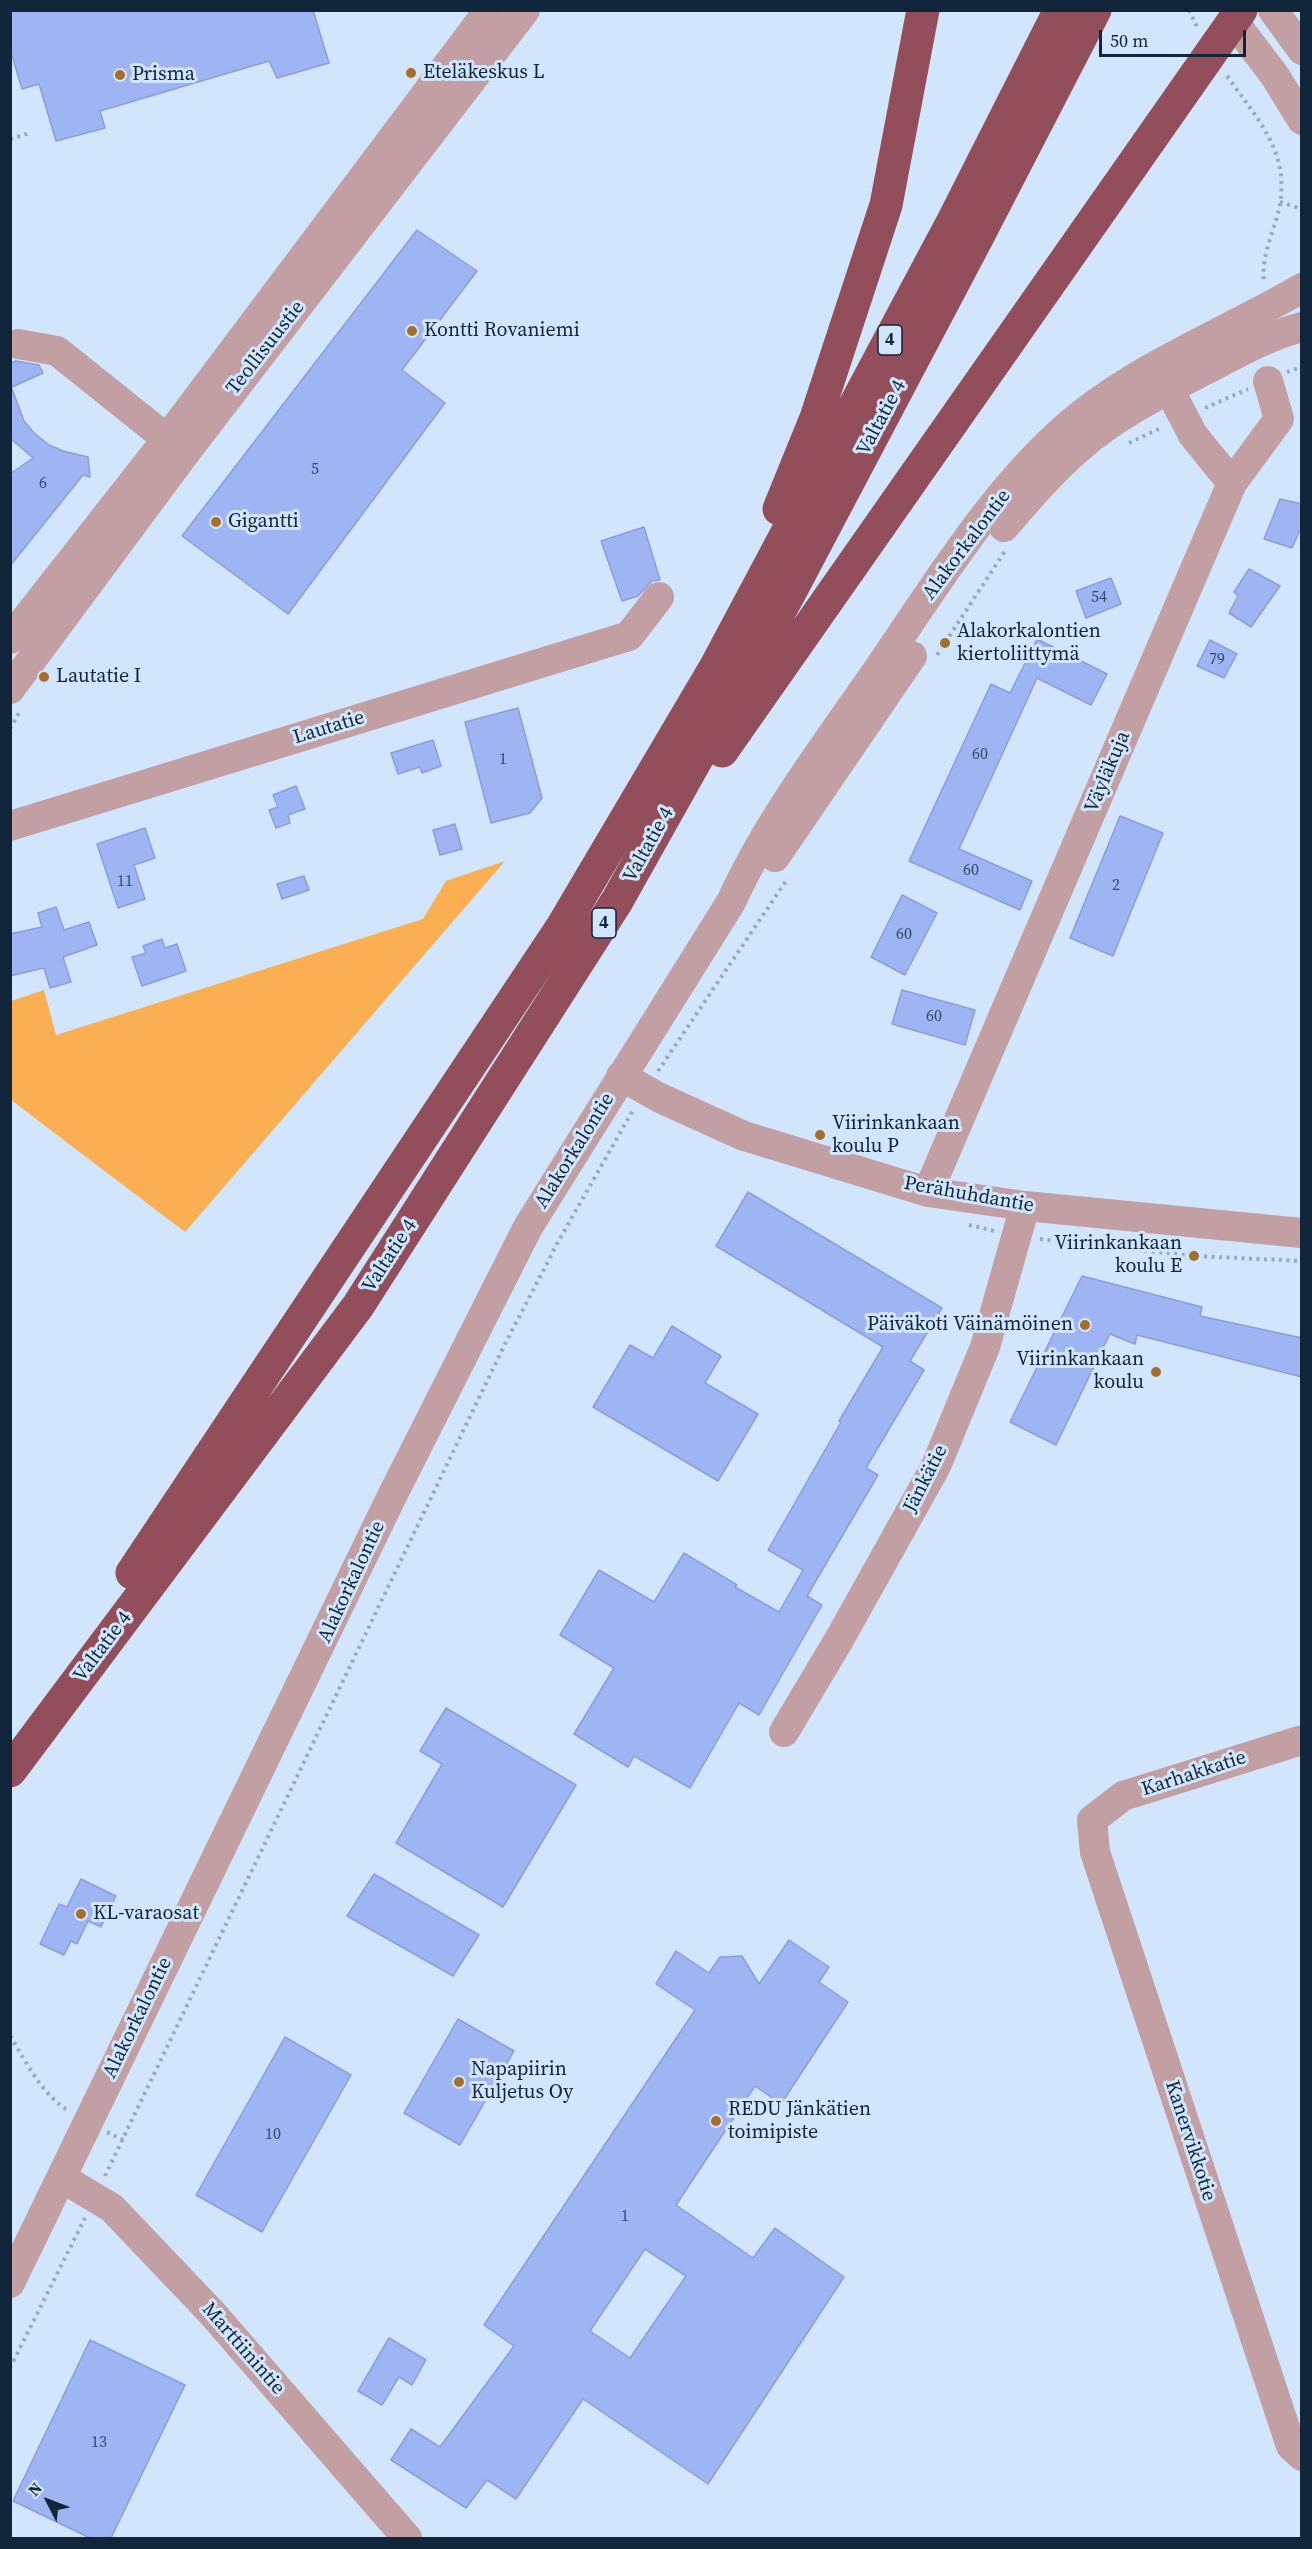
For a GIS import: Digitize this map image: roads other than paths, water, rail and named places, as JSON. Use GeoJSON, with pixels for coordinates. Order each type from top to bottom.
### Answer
{"type":"FeatureCollection","features":[{"type":"Feature","properties":{"kind":"highway"},"geometry":{"type":"LineString","coordinates":[[716,668],[816,418],[886,204],[923,10]]}},
{"type":"Feature","properties":{"kind":"highway","name":"Valtatie 4"},"geometry":{"type":"LineString","coordinates":[[10,1756],[562,927],[716,668],[953,221],[1060,10]]}},
{"type":"Feature","properties":{"kind":"highway","name":"Valtatie 4"},"geometry":{"type":"LineString","coordinates":[[10,1771],[358,1306],[617,902],[787,598],[1095,10]]}},
{"type":"Feature","properties":{"kind":"highway"},"geometry":{"type":"LineString","coordinates":[[617,902],[1237,16]]}},
{"type":"Feature","properties":{"kind":"street","name":"Teollisuustie"},"geometry":{"type":"LineString","coordinates":[[10,689],[176,446],[489,10]]}},
{"type":"Feature","properties":{"kind":"street","name":"Teollisuustie"},"geometry":{"type":"LineString","coordinates":[[10,639],[176,446],[525,10]]}},
{"type":"Feature","properties":{"kind":"street"},"geometry":{"type":"LineString","coordinates":[[1274,10],[1302,50]]}},
{"type":"Feature","properties":{"kind":"street"},"geometry":{"type":"LineString","coordinates":[[1237,16],[1302,120]]}},
{"type":"Feature","properties":{"kind":"street","name":"Alakorkalontie"},"geometry":{"type":"LineString","coordinates":[[10,2283],[473,1332],[528,1227],[634,1091],[731,902],[764,873],[818,798],[972,568],[1019,509],[1081,446],[1124,416],[1162,376],[1286,321],[1302,288]]}},
{"type":"Feature","properties":{"kind":"street"},"geometry":{"type":"LineString","coordinates":[[18,344],[57,351],[176,446]]}},
{"type":"Feature","properties":{"kind":"street"},"geometry":{"type":"LineString","coordinates":[[1162,376],[1192,435],[1232,483]]}},
{"type":"Feature","properties":{"kind":"street","name":"Väyläkuja"},"geometry":{"type":"LineString","coordinates":[[928,1192],[1232,483],[1279,419],[1268,381]]}},
{"type":"Feature","properties":{"kind":"street","name":"Lautatie"},"geometry":{"type":"LineString","coordinates":[[17,821],[630,636],[660,597]]}},
{"type":"Feature","properties":{"kind":"street","name":"Perähuhdantie"},"geometry":{"type":"LineString","coordinates":[[634,1091],[744,1136],[928,1192],[1025,1206],[1302,1233]]}},
{"type":"Feature","properties":{"kind":"street","name":"Jänkätie"},"geometry":{"type":"LineString","coordinates":[[784,1732],[840,1638],[936,1466],[985,1347],[1025,1206]]}},
{"type":"Feature","properties":{"kind":"street","name":"Karhakkatie"},"geometry":{"type":"LineString","coordinates":[[1092,1820],[1123,1796],[1300,1747]]}},
{"type":"Feature","properties":{"kind":"street","name":"Kanervikkotie"},"geometry":{"type":"LineString","coordinates":[[1092,1820],[1095,1852],[1291,2446],[1302,2456]]}},
{"type":"Feature","properties":{"kind":"street","name":"Marttiinintie"},"geometry":{"type":"LineString","coordinates":[[62,2178],[112,2208],[212,2313],[407,2538]]}},
{"type":"Feature","properties":{"kind":"place","name":"Eteläkeskus L"},"geometry":{"type":"Point","coordinates":[411,73]}},
{"type":"Feature","properties":{"kind":"place","name":"Prisma"},"geometry":{"type":"Point","coordinates":[120,75]}},
{"type":"Feature","properties":{"kind":"place","name":"Kontti Rovaniemi"},"geometry":{"type":"Point","coordinates":[412,331]}},
{"type":"Feature","properties":{"kind":"place","name":"Gigantti"},"geometry":{"type":"Point","coordinates":[216,522]}},
{"type":"Feature","properties":{"kind":"place","name":"Alakorkalontien kiertoliittymä"},"geometry":{"type":"Point","coordinates":[945,643]}},
{"type":"Feature","properties":{"kind":"place","name":"Lautatie I"},"geometry":{"type":"Point","coordinates":[44,677]}},
{"type":"Feature","properties":{"kind":"place","name":"Viirinkankaan koulu P"},"geometry":{"type":"Point","coordinates":[820,1135]}},
{"type":"Feature","properties":{"kind":"place","name":"Viirinkankaan koulu E"},"geometry":{"type":"Point","coordinates":[1194,1256]}},
{"type":"Feature","properties":{"kind":"place","name":"Päiväkoti Väinämöinen"},"geometry":{"type":"Point","coordinates":[1085,1325]}},
{"type":"Feature","properties":{"kind":"place","name":"Viirinkankaan koulu"},"geometry":{"type":"Point","coordinates":[1156,1372]}},
{"type":"Feature","properties":{"kind":"place","name":"KL-varaosat"},"geometry":{"type":"Point","coordinates":[81,1914]}},
{"type":"Feature","properties":{"kind":"place","name":"Napapiirin Kuljetus Oy"},"geometry":{"type":"Point","coordinates":[459,2082]}},
{"type":"Feature","properties":{"kind":"place","name":"REDU Jänkätien toimipiste"},"geometry":{"type":"Point","coordinates":[716,2121]}}]}
